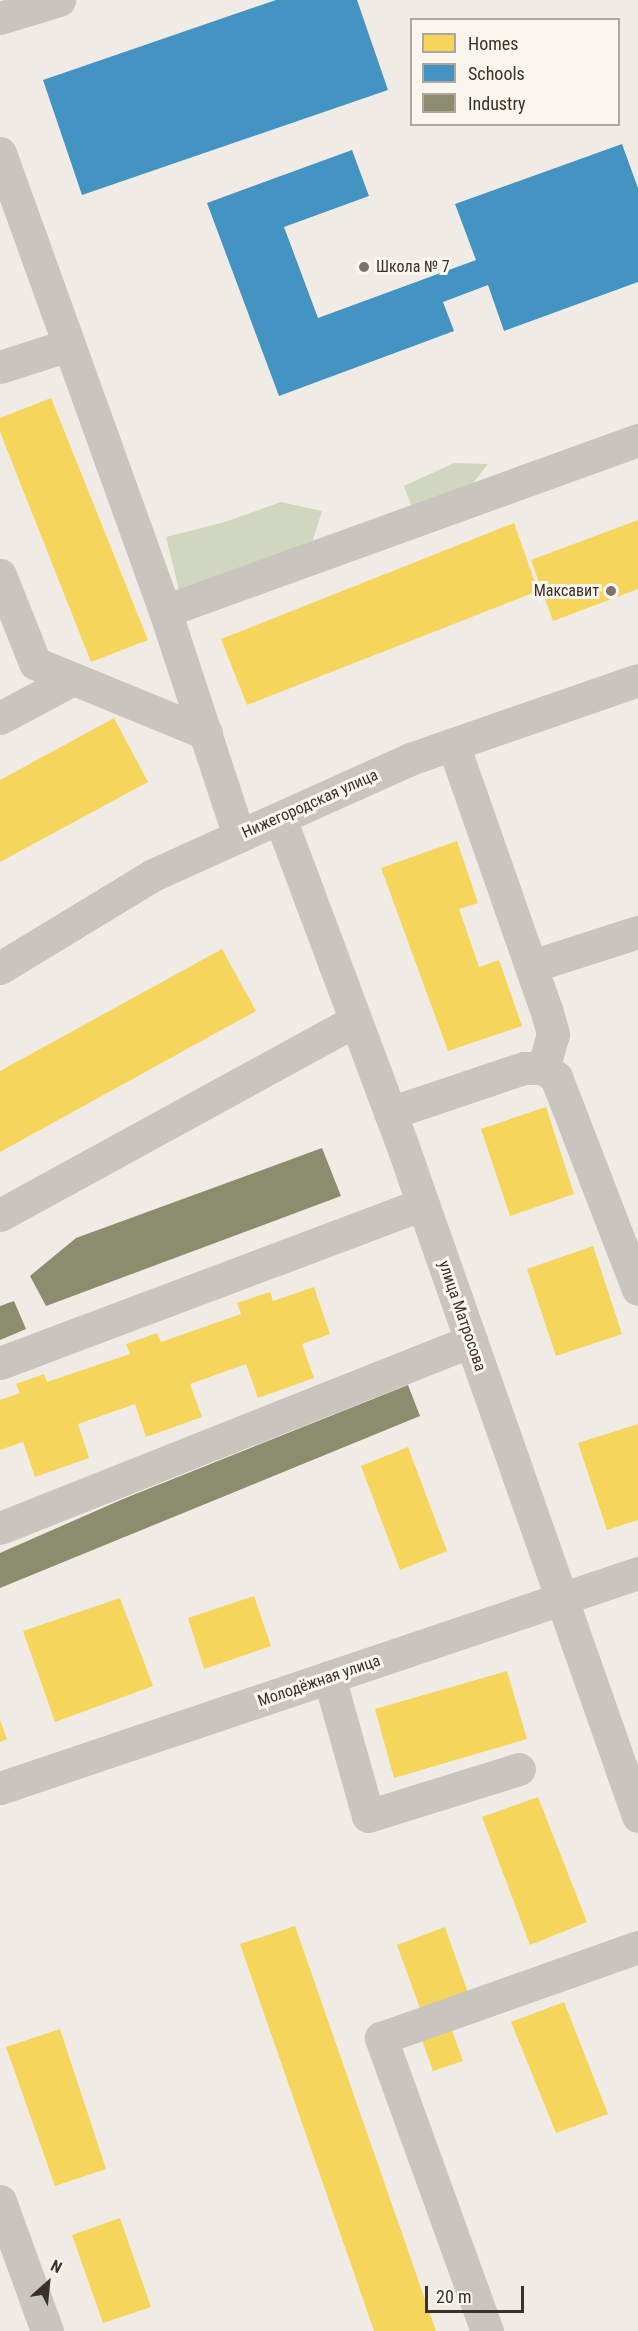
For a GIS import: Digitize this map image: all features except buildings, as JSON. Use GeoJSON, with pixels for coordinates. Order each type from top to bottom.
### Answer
{"type":"FeatureCollection","features":[{"type":"Feature","properties":{"kind":"street"},"geometry":{"type":"LineString","coordinates":[[0,18],[59,0]]}},
{"type":"Feature","properties":{"kind":"street"},"geometry":{"type":"LineString","coordinates":[[0,153],[165,612],[239,836]]}},
{"type":"Feature","properties":{"kind":"street"},"geometry":{"type":"LineString","coordinates":[[0,367],[68,345]]}},
{"type":"Feature","properties":{"kind":"street"},"geometry":{"type":"LineString","coordinates":[[165,612],[638,440]]}},
{"type":"Feature","properties":{"kind":"street"},"geometry":{"type":"LineString","coordinates":[[0,575],[34,663],[206,733]]}},
{"type":"Feature","properties":{"kind":"street"},"geometry":{"type":"LineString","coordinates":[[0,718],[73,679]]}},
{"type":"Feature","properties":{"kind":"street","name":"Нижегородская улица"},"geometry":{"type":"LineString","coordinates":[[0,968],[153,875],[410,759],[638,681]]}},
{"type":"Feature","properties":{"kind":"street"},"geometry":{"type":"LineString","coordinates":[[453,744],[532,966],[553,1034],[543,1068]]}},
{"type":"Feature","properties":{"kind":"street","name":"улица Матросова"},"geometry":{"type":"LineString","coordinates":[[280,818],[390,1113],[638,1816]]}},
{"type":"Feature","properties":{"kind":"street"},"geometry":{"type":"LineString","coordinates":[[532,966],[638,932]]}},
{"type":"Feature","properties":{"kind":"street"},"geometry":{"type":"LineString","coordinates":[[0,1215],[356,1021]]}},
{"type":"Feature","properties":{"kind":"street"},"geometry":{"type":"LineString","coordinates":[[390,1113],[524,1068],[543,1068],[556,1077],[638,1289]]}},
{"type":"Feature","properties":{"kind":"street"},"geometry":{"type":"LineString","coordinates":[[0,1363],[422,1204]]}},
{"type":"Feature","properties":{"kind":"street"},"geometry":{"type":"LineString","coordinates":[[0,1528],[471,1341]]}},
{"type":"Feature","properties":{"kind":"street","name":"Молодёжная улица"},"geometry":{"type":"LineString","coordinates":[[0,1788],[638,1573]]}},
{"type":"Feature","properties":{"kind":"street"},"geometry":{"type":"LineString","coordinates":[[329,1677],[368,1816],[519,1769]]}},
{"type":"Feature","properties":{"kind":"street"},"geometry":{"type":"LineString","coordinates":[[488,2331],[381,2038],[638,1947]]}},
{"type":"Feature","properties":{"kind":"street"},"geometry":{"type":"LineString","coordinates":[[0,2201],[47,2331]]}},
{"type":"Feature","properties":{"kind":"green space"},"geometry":{"type":"Polygon","coordinates":[[[454,463],[488,464],[463,496],[412,508],[404,486],[454,463]]]}},
{"type":"Feature","properties":{"kind":"green space"},"geometry":{"type":"Polygon","coordinates":[[[281,502],[322,511],[311,546],[179,590],[166,537],[225,522],[281,502]]]}},
{"type":"Feature","properties":{"kind":"place","name":"Школа № 7"},"geometry":{"type":"Point","coordinates":[364,267]}},
{"type":"Feature","properties":{"kind":"place","name":"Максавит"},"geometry":{"type":"Point","coordinates":[611,591]}}]}
